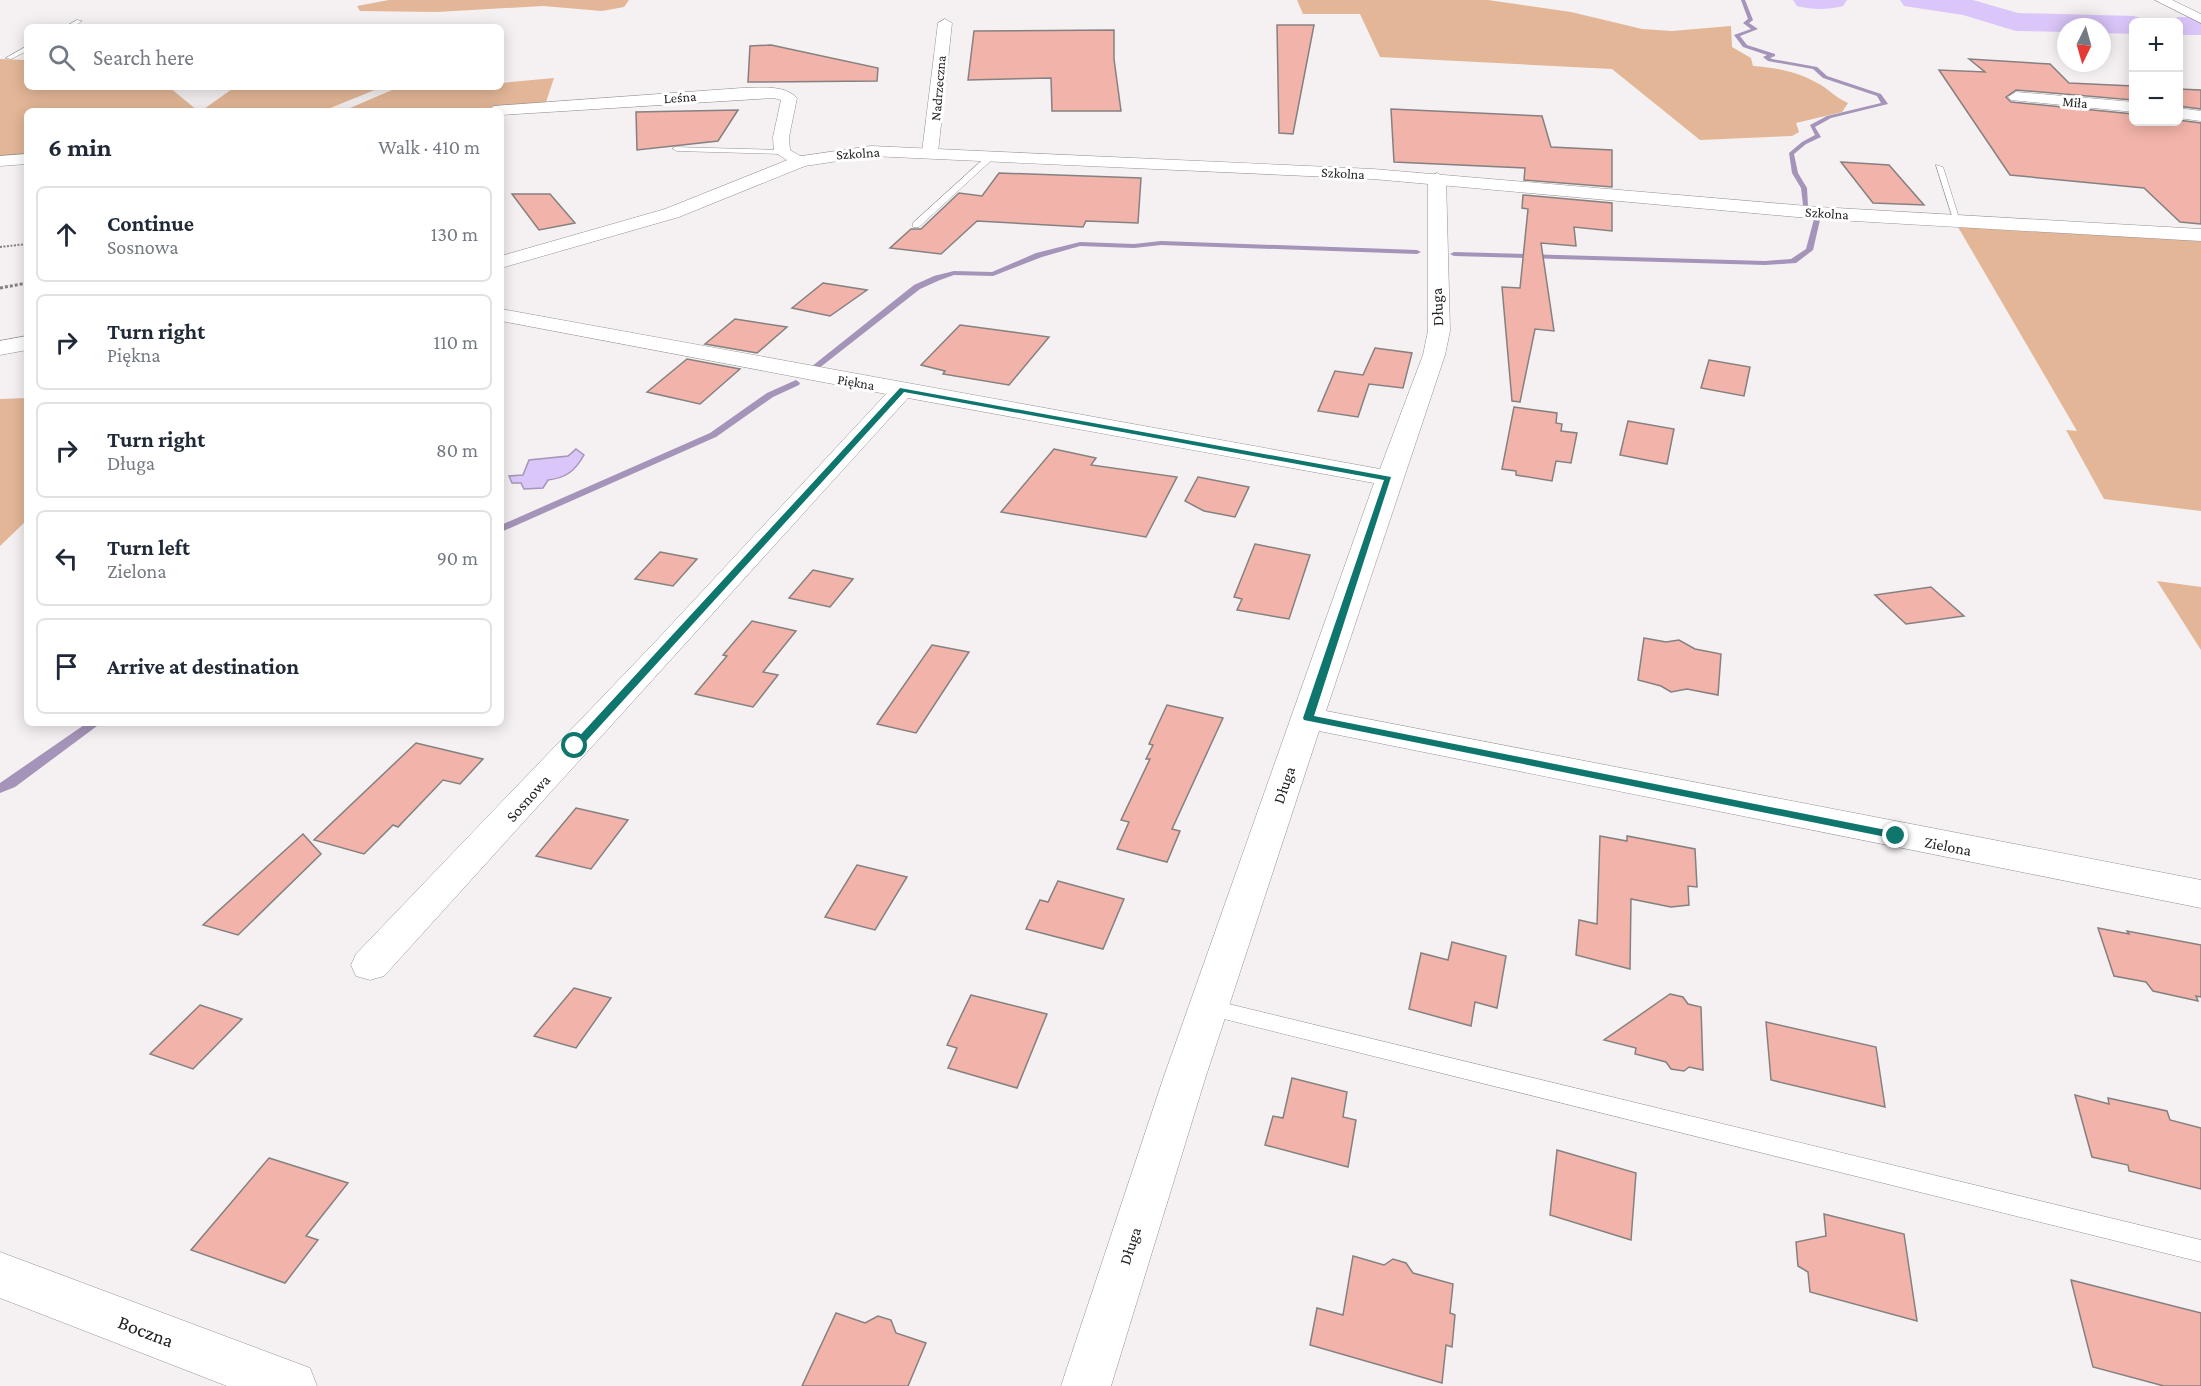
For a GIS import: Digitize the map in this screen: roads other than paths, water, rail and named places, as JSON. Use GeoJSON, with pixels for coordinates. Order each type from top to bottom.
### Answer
{"type":"FeatureCollection","features":[{"type":"Feature","properties":{"kind":"street"},"geometry":{"type":"LineString","coordinates":[[2162,0],[2198,18]]}},
{"type":"Feature","properties":{"kind":"street","name":"Nadrzeczna"},"geometry":{"type":"LineString","coordinates":[[930,152],[945,23]]}},
{"type":"Feature","properties":{"kind":"street","name":"Leśna"},"geometry":{"type":"LineString","coordinates":[[504,110],[742,93],[776,93],[789,98],[781,137],[782,152]]}},
{"type":"Feature","properties":{"kind":"street","name":"Miła"},"geometry":{"type":"LineString","coordinates":[[2016,97],[2129,107]]}},
{"type":"Feature","properties":{"kind":"street"},"geometry":{"type":"LineString","coordinates":[[2183,114],[2201,116]]}},
{"type":"Feature","properties":{"kind":"street"},"geometry":{"type":"LineString","coordinates":[[782,152],[801,161]]}},
{"type":"Feature","properties":{"kind":"street","name":"Szkolna"},"geometry":{"type":"LineString","coordinates":[[504,261],[672,213],[801,161],[864,152],[930,152],[1437,178],[1819,213],[2201,235]]}},
{"type":"Feature","properties":{"kind":"street"},"geometry":{"type":"LineString","coordinates":[[0,161],[24,159]]}},
{"type":"Feature","properties":{"kind":"street","name":"Długa"},"geometry":{"type":"LineString","coordinates":[[1086,1386],[1208,1007],[1389,478],[1434,355],[1439,331],[1437,178]]}},
{"type":"Feature","properties":{"kind":"street","name":"Piękna"},"geometry":{"type":"LineString","coordinates":[[504,316],[1389,478]]}},
{"type":"Feature","properties":{"kind":"street"},"geometry":{"type":"LineString","coordinates":[[0,348],[24,344]]}},
{"type":"Feature","properties":{"kind":"street","name":"Sosnowa"},"geometry":{"type":"LineString","coordinates":[[370,965],[669,647],[831,465],[903,390]]}},
{"type":"Feature","properties":{"kind":"street","name":"Zielona"},"geometry":{"type":"LineString","coordinates":[[1308,718],[2201,894]]}},
{"type":"Feature","properties":{"kind":"street","name":"Boczna"},"geometry":{"type":"LineString","coordinates":[[0,1275],[292,1386]]}},
{"type":"Feature","properties":{"kind":"lane"},"geometry":{"type":"LineString","coordinates":[[74,24],[79,21]]}},
{"type":"Feature","properties":{"kind":"lane"},"geometry":{"type":"LineString","coordinates":[[9,58],[24,50]]}},
{"type":"Feature","properties":{"kind":"lane"},"geometry":{"type":"LineString","coordinates":[[677,149],[782,152]]}},
{"type":"Feature","properties":{"kind":"lane"},"geometry":{"type":"LineString","coordinates":[[916,225],[992,156]]}},
{"type":"Feature","properties":{"kind":"lane"},"geometry":{"type":"LineString","coordinates":[[1940,167],[1958,222]]}},
{"type":"Feature","properties":{"kind":"lane"},"geometry":{"type":"LineString","coordinates":[[1208,1007],[2201,1251]]}},
{"type":"Feature","properties":{"kind":"waterway"},"geometry":{"type":"LineString","coordinates":[[1743,0],[1751,20],[1746,23],[1755,29],[1737,35],[1745,46],[1773,55],[1766,57],[1770,60],[1815,68],[1825,77],[1879,95],[1885,104],[1829,117],[1812,126],[1819,136],[1804,143],[1791,154],[1795,173],[1804,188],[1806,205]]}},
{"type":"Feature","properties":{"kind":"waterway"},"geometry":{"type":"LineString","coordinates":[[1807,0],[1833,0]]}},
{"type":"Feature","properties":{"kind":"waterway"},"geometry":{"type":"LineString","coordinates":[[1914,0],[1967,7],[2016,22],[2129,25]]}},
{"type":"Feature","properties":{"kind":"waterway"},"geometry":{"type":"LineString","coordinates":[[2183,26],[2201,26]]}},
{"type":"Feature","properties":{"kind":"waterway"},"geometry":{"type":"LineString","coordinates":[[1454,254],[1765,263],[1793,261],[1809,250],[1816,220]]}},
{"type":"Feature","properties":{"kind":"waterway"},"geometry":{"type":"LineString","coordinates":[[815,367],[917,287],[954,273],[993,274],[1039,255],[1080,244],[1134,246],[1161,243],[1417,252]]}},
{"type":"Feature","properties":{"kind":"waterway"},"geometry":{"type":"LineString","coordinates":[[504,528],[713,435],[770,395],[796,383]]}},
{"type":"Feature","properties":{"kind":"waterway"},"geometry":{"type":"LineString","coordinates":[[0,788],[10,784],[91,726]]}}]}
